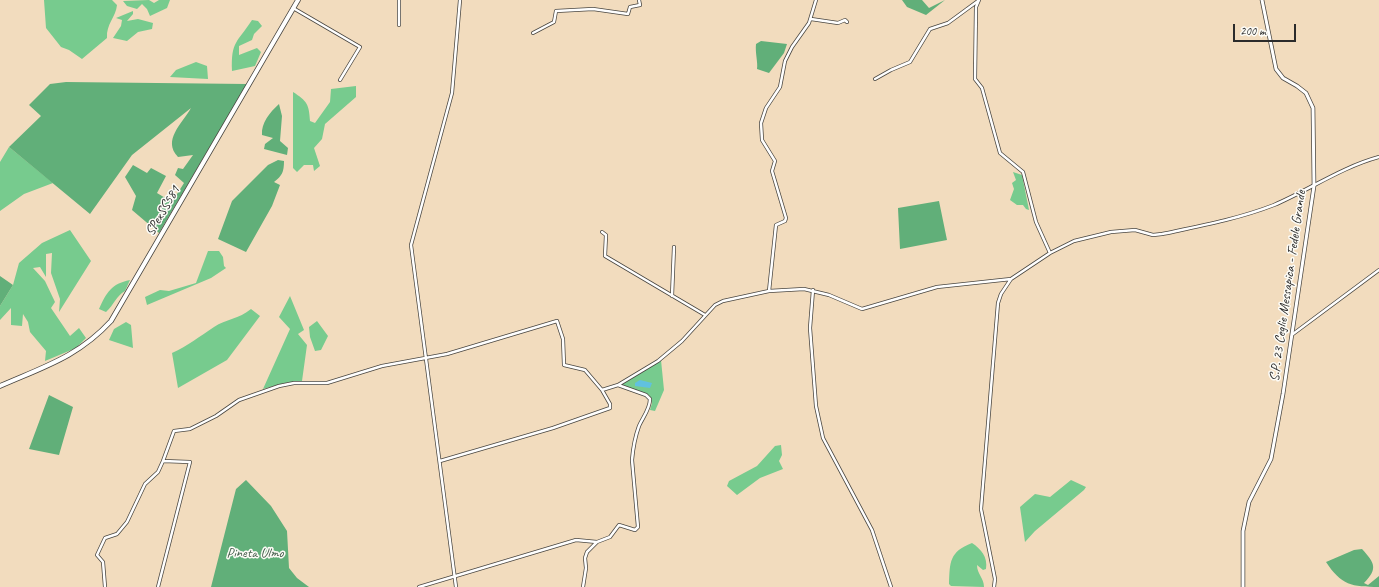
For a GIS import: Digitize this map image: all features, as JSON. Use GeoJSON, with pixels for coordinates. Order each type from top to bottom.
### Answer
{"type":"FeatureCollection","features":[{"type":"Feature","properties":{"kind":"main road","name":"SPexSS581"},"geometry":{"type":"LineString","coordinates":[[0,386],[72,354],[85,346],[111,321],[298,0]]}},
{"type":"Feature","properties":{"kind":"street"},"geometry":{"type":"LineString","coordinates":[[399,0],[399,25]]}},
{"type":"Feature","properties":{"kind":"street"},"geometry":{"type":"LineString","coordinates":[[456,587],[411,245],[452,93],[460,0]]}},
{"type":"Feature","properties":{"kind":"street"},"geometry":{"type":"LineString","coordinates":[[533,33],[554,22],[556,11],[593,9],[628,14],[630,7],[640,5],[639,0]]}},
{"type":"Feature","properties":{"kind":"street"},"geometry":{"type":"LineString","coordinates":[[769,291],[776,225],[785,221],[786,218],[772,170],[775,161],[762,140],[761,123],[766,108],[780,87],[785,61],[792,47],[804,32],[811,18],[816,0]]}},
{"type":"Feature","properties":{"kind":"street"},"geometry":{"type":"LineString","coordinates":[[979,0],[976,7],[975,79],[982,88],[1000,153],[1023,172],[1036,222],[1050,253]]}},
{"type":"Feature","properties":{"kind":"street"},"geometry":{"type":"LineString","coordinates":[[875,79],[910,62],[930,29],[948,23],[979,0]]}},
{"type":"Feature","properties":{"kind":"street","name":"S.P. 23 Ceglie Messapica - Fedele Grande"},"geometry":{"type":"LineString","coordinates":[[1243,587],[1242,551],[1247,511],[1252,495],[1271,459],[1293,334],[1314,186],[1313,108],[1306,93],[1283,78],[1276,69],[1262,0]]}},
{"type":"Feature","properties":{"kind":"street"},"geometry":{"type":"LineString","coordinates":[[293,8],[360,47],[340,80]]}},
{"type":"Feature","properties":{"kind":"street"},"geometry":{"type":"LineString","coordinates":[[811,18],[835,23],[845,20],[847,22]]}},
{"type":"Feature","properties":{"kind":"street"},"geometry":{"type":"LineString","coordinates":[[602,390],[618,385],[658,361],[682,341],[715,305],[723,301],[769,291],[804,289],[813,290],[862,309],[933,288],[1011,279],[1050,253],[1074,241],[1111,232],[1135,230],[1153,235],[1162,234],[1236,218],[1274,204],[1362,162],[1379,157]]}},
{"type":"Feature","properties":{"kind":"street"},"geometry":{"type":"LineString","coordinates":[[602,232],[606,235],[605,256],[705,315]]}},
{"type":"Feature","properties":{"kind":"street"},"geometry":{"type":"LineString","coordinates":[[672,296],[674,247]]}},
{"type":"Feature","properties":{"kind":"street"},"geometry":{"type":"LineString","coordinates":[[1293,334],[1379,270]]}},
{"type":"Feature","properties":{"kind":"street"},"geometry":{"type":"LineString","coordinates":[[994,587],[981,509],[998,303],[1011,279]]}},
{"type":"Feature","properties":{"kind":"street"},"geometry":{"type":"LineString","coordinates":[[813,290],[810,328],[816,406],[823,438],[872,530],[891,587]]}},
{"type":"Feature","properties":{"kind":"street"},"geometry":{"type":"LineString","coordinates":[[105,587],[103,562],[97,555],[105,538],[117,534],[127,522],[145,484],[158,472],[175,430],[190,429],[216,416],[246,397],[283,385],[327,383],[382,366],[447,354],[557,321],[563,339],[564,365],[585,370],[602,390],[610,404],[610,408],[553,428],[440,461]]}},
{"type":"Feature","properties":{"kind":"street"},"geometry":{"type":"LineString","coordinates":[[419,587],[576,540],[597,542],[610,537],[618,525],[635,530],[638,528],[632,450],[639,427],[649,407],[650,399],[618,385]]}},
{"type":"Feature","properties":{"kind":"street"},"geometry":{"type":"LineString","coordinates":[[158,587],[190,462],[163,461]]}},
{"type":"Feature","properties":{"kind":"street"},"geometry":{"type":"LineString","coordinates":[[583,587],[586,568],[585,558],[597,542]]}},
{"type":"Feature","properties":{"kind":"green space"},"geometry":{"type":"Polygon","coordinates":[[[44,0],[112,0],[117,5],[109,25],[107,38],[82,59],[69,50],[61,47],[46,28],[44,0]]]}},
{"type":"Feature","properties":{"kind":"green space"},"geometry":{"type":"Polygon","coordinates":[[[149,0],[154,3],[159,0],[170,0],[167,8],[150,16],[147,9],[142,4],[137,9],[127,6],[123,1],[149,0]]]}},
{"type":"Feature","properties":{"kind":"green space"},"geometry":{"type":"Polygon","coordinates":[[[902,0],[922,0],[929,8],[945,0],[926,15],[907,7],[902,0]]]}},
{"type":"Feature","properties":{"kind":"green space"},"geometry":{"type":"Polygon","coordinates":[[[133,11],[133,14],[127,21],[138,19],[153,23],[152,29],[138,32],[127,41],[113,38],[121,26],[122,20],[116,18],[133,11]]]}},
{"type":"Feature","properties":{"kind":"green space"},"geometry":{"type":"Polygon","coordinates":[[[252,20],[258,21],[262,26],[254,34],[252,40],[239,46],[239,55],[257,48],[261,52],[255,66],[232,71],[234,48],[239,38],[252,20]]]}},
{"type":"Feature","properties":{"kind":"green space"},"geometry":{"type":"Polygon","coordinates":[[[761,41],[787,44],[784,53],[769,73],[757,69],[756,44],[761,41]]]}},
{"type":"Feature","properties":{"kind":"green space"},"geometry":{"type":"Polygon","coordinates":[[[196,62],[207,66],[208,79],[170,77],[176,70],[196,62]]]}},
{"type":"Feature","properties":{"kind":"green space"},"geometry":{"type":"Polygon","coordinates":[[[66,82],[247,84],[159,233],[132,210],[136,196],[125,177],[133,165],[147,173],[151,168],[166,176],[157,193],[172,202],[184,183],[175,175],[178,168],[183,169],[193,155],[178,157],[172,144],[173,138],[175,132],[191,108],[132,155],[90,214],[9,147],[41,116],[29,105],[50,84],[66,82]]]}},
{"type":"Feature","properties":{"kind":"green space"},"geometry":{"type":"Polygon","coordinates":[[[356,86],[356,97],[325,124],[322,139],[314,148],[320,166],[314,171],[313,165],[304,165],[297,172],[293,168],[293,92],[304,101],[308,107],[310,121],[315,123],[330,102],[331,89],[356,86]]]}},
{"type":"Feature","properties":{"kind":"green space"},"geometry":{"type":"Polygon","coordinates":[[[279,104],[282,116],[280,141],[288,148],[287,155],[264,149],[265,144],[273,138],[262,135],[263,126],[269,114],[279,104]]]}},
{"type":"Feature","properties":{"kind":"green space"},"geometry":{"type":"Polygon","coordinates":[[[9,147],[53,183],[24,194],[0,211],[0,162],[9,147]]]}},
{"type":"Feature","properties":{"kind":"green space"},"geometry":{"type":"Polygon","coordinates":[[[278,160],[284,161],[282,173],[274,182],[280,185],[272,206],[246,252],[218,239],[232,201],[268,165],[278,160]]]}},
{"type":"Feature","properties":{"kind":"green space"},"geometry":{"type":"Polygon","coordinates":[[[1013,172],[1022,175],[1029,210],[1023,205],[1017,205],[1010,200],[1014,189],[1012,183],[1016,180],[1013,172]]]}},
{"type":"Feature","properties":{"kind":"green space"},"geometry":{"type":"Polygon","coordinates":[[[939,201],[947,240],[900,249],[898,208],[939,201]]]}},
{"type":"Feature","properties":{"kind":"green space"},"geometry":{"type":"Polygon","coordinates":[[[70,230],[91,261],[59,312],[60,299],[51,273],[52,253],[46,254],[46,277],[40,267],[33,268],[45,281],[55,302],[51,308],[70,336],[79,328],[86,338],[76,348],[45,361],[46,351],[30,332],[28,322],[23,314],[22,326],[11,325],[11,308],[0,320],[0,306],[13,285],[19,263],[42,243],[70,230]]]}},
{"type":"Feature","properties":{"kind":"green space"},"geometry":{"type":"Polygon","coordinates":[[[208,251],[219,251],[223,257],[224,266],[226,268],[211,278],[147,305],[145,297],[160,290],[169,291],[196,283],[208,251]]]}},
{"type":"Feature","properties":{"kind":"green space"},"geometry":{"type":"Polygon","coordinates":[[[0,276],[13,285],[0,306],[0,276]]]}},
{"type":"Feature","properties":{"kind":"green space"},"geometry":{"type":"Polygon","coordinates":[[[130,280],[125,291],[119,295],[106,312],[99,309],[107,293],[114,286],[130,280]]]}},
{"type":"Feature","properties":{"kind":"green space"},"geometry":{"type":"Polygon","coordinates":[[[290,296],[304,330],[298,334],[307,345],[302,381],[285,383],[263,389],[290,329],[279,317],[290,296]]]}},
{"type":"Feature","properties":{"kind":"green space"},"geometry":{"type":"Polygon","coordinates":[[[251,309],[260,316],[227,360],[178,388],[172,353],[189,344],[219,324],[242,315],[251,309]]]}},
{"type":"Feature","properties":{"kind":"green space"},"geometry":{"type":"Polygon","coordinates":[[[317,321],[328,336],[321,350],[315,351],[310,337],[309,327],[317,321]]]}},
{"type":"Feature","properties":{"kind":"green space"},"geometry":{"type":"Polygon","coordinates":[[[126,322],[131,325],[133,348],[109,340],[114,329],[126,322]]]}},
{"type":"Feature","properties":{"kind":"green space"},"geometry":{"type":"Polygon","coordinates":[[[661,360],[664,390],[655,411],[650,410],[652,403],[649,395],[622,386],[622,384],[661,360]]]}},
{"type":"Feature","properties":{"kind":"green space"},"geometry":{"type":"Polygon","coordinates":[[[49,395],[73,407],[59,455],[29,449],[49,395]]]}},
{"type":"Feature","properties":{"kind":"green space"},"geometry":{"type":"Polygon","coordinates":[[[781,445],[782,455],[779,461],[783,469],[760,478],[737,495],[727,486],[729,481],[757,466],[775,446],[781,445]]]}},
{"type":"Feature","properties":{"kind":"green space","name":"Pineta Ulmo"},"geometry":{"type":"Polygon","coordinates":[[[246,480],[271,506],[287,531],[289,568],[297,578],[309,587],[211,587],[236,489],[246,480]]]}},
{"type":"Feature","properties":{"kind":"green space"},"geometry":{"type":"Polygon","coordinates":[[[1071,480],[1086,487],[1035,531],[1025,542],[1020,507],[1035,494],[1050,497],[1071,480]]]}},
{"type":"Feature","properties":{"kind":"green space"},"geometry":{"type":"Polygon","coordinates":[[[972,543],[985,557],[986,569],[983,570],[977,565],[984,587],[951,586],[949,584],[949,576],[952,559],[964,546],[972,543]]]}},
{"type":"Feature","properties":{"kind":"green space"},"geometry":{"type":"Polygon","coordinates":[[[1362,549],[1370,558],[1373,566],[1371,574],[1364,583],[1368,585],[1379,576],[1379,587],[1361,586],[1348,583],[1337,576],[1326,562],[1354,550],[1362,549]]]}},
{"type":"Feature","properties":{"kind":"water"},"geometry":{"type":"Polygon","coordinates":[[[640,380],[652,383],[650,388],[635,386],[635,383],[640,380]]]}}]}
